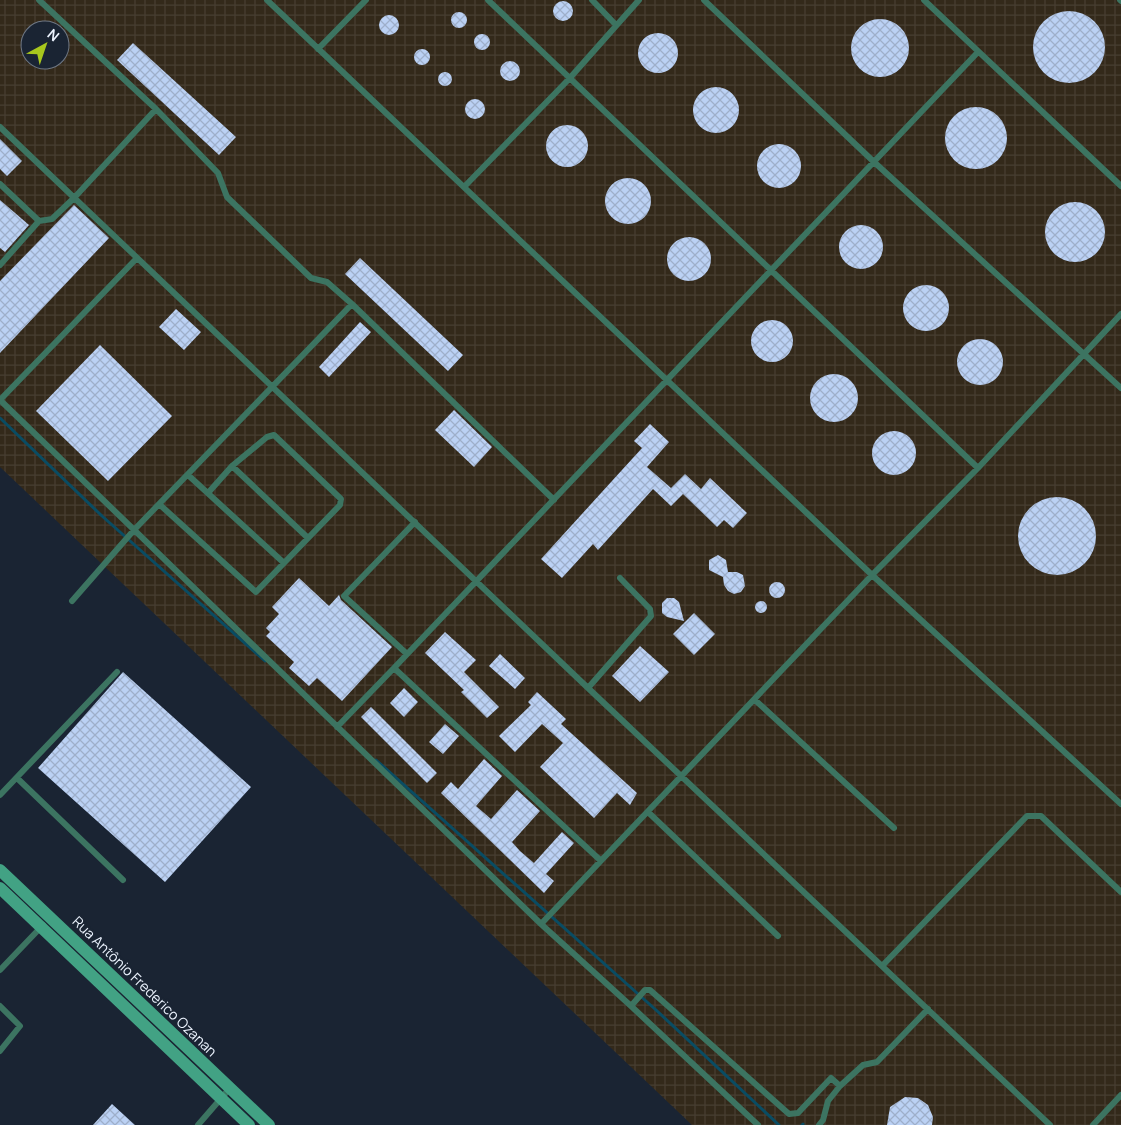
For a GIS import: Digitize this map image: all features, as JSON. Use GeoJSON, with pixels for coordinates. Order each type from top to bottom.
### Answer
{"type":"FeatureCollection","features":[{"type":"Feature","properties":{"kind":"main road","name":"Rua Antônio Frederico Ozanan"},"geometry":{"type":"LineString","coordinates":[[0,870],[269,1125]]}},
{"type":"Feature","properties":{"kind":"main road","name":"Rua Antônio Frederico Ozanan"},"geometry":{"type":"LineString","coordinates":[[0,888],[249,1125]]}},
{"type":"Feature","properties":{"kind":"lane"},"geometry":{"type":"LineString","coordinates":[[39,0],[156,109],[218,173],[227,197],[311,278],[327,282],[352,304],[554,500]]}},
{"type":"Feature","properties":{"kind":"lane"},"geometry":{"type":"LineString","coordinates":[[267,0],[872,575],[1121,804]]}},
{"type":"Feature","properties":{"kind":"lane"},"geometry":{"type":"LineString","coordinates":[[318,49],[366,0]]}},
{"type":"Feature","properties":{"kind":"lane"},"geometry":{"type":"LineString","coordinates":[[488,0],[978,468]]}},
{"type":"Feature","properties":{"kind":"lane"},"geometry":{"type":"LineString","coordinates":[[592,0],[616,25]]}},
{"type":"Feature","properties":{"kind":"lane"},"geometry":{"type":"LineString","coordinates":[[464,187],[569,79],[639,0]]}},
{"type":"Feature","properties":{"kind":"lane"},"geometry":{"type":"LineString","coordinates":[[704,0],[874,162],[1085,353],[1121,388]]}},
{"type":"Feature","properties":{"kind":"lane"},"geometry":{"type":"LineString","coordinates":[[924,0],[1121,186]]}},
{"type":"Feature","properties":{"kind":"lane"},"geometry":{"type":"LineString","coordinates":[[336,726],[477,581],[978,52]]}},
{"type":"Feature","properties":{"kind":"lane"},"geometry":{"type":"LineString","coordinates":[[0,265],[39,220],[52,219],[74,198],[156,109]]}},
{"type":"Feature","properties":{"kind":"lane"},"geometry":{"type":"LineString","coordinates":[[0,127],[588,688],[1050,1125]]}},
{"type":"Feature","properties":{"kind":"lane"},"geometry":{"type":"LineString","coordinates":[[0,184],[39,220]]}},
{"type":"Feature","properties":{"kind":"lane"},"geometry":{"type":"LineString","coordinates":[[137,258],[0,400],[541,924],[758,1125]]}},
{"type":"Feature","properties":{"kind":"lane"},"geometry":{"type":"LineString","coordinates":[[72,601],[134,530],[352,304]]}},
{"type":"Feature","properties":{"kind":"lane"},"geometry":{"type":"LineString","coordinates":[[541,924],[600,860],[683,777],[872,575],[978,468],[1121,314]]}},
{"type":"Feature","properties":{"kind":"lane"},"geometry":{"type":"LineString","coordinates":[[159,504],[256,592],[340,505],[341,499],[274,435],[266,437],[232,466],[208,493]]}},
{"type":"Feature","properties":{"kind":"lane"},"geometry":{"type":"LineString","coordinates":[[232,466],[308,538]]}},
{"type":"Feature","properties":{"kind":"lane"},"geometry":{"type":"LineString","coordinates":[[188,475],[284,563]]}},
{"type":"Feature","properties":{"kind":"lane"},"geometry":{"type":"LineString","coordinates":[[407,654],[344,596],[415,522]]}},
{"type":"Feature","properties":{"kind":"lane"},"geometry":{"type":"LineString","coordinates":[[588,688],[651,616],[650,609],[620,578]]}},
{"type":"Feature","properties":{"kind":"lane"},"geometry":{"type":"LineString","coordinates":[[394,668],[600,860]]}},
{"type":"Feature","properties":{"kind":"lane"},"geometry":{"type":"LineString","coordinates":[[0,795],[116,672]]}},
{"type":"Feature","properties":{"kind":"lane"},"geometry":{"type":"LineString","coordinates":[[755,700],[894,828]]}},
{"type":"Feature","properties":{"kind":"lane"},"geometry":{"type":"LineString","coordinates":[[17,778],[123,880]]}},
{"type":"Feature","properties":{"kind":"lane"},"geometry":{"type":"LineString","coordinates":[[648,812],[778,936]]}},
{"type":"Feature","properties":{"kind":"lane"},"geometry":{"type":"LineString","coordinates":[[882,966],[1027,816],[1041,816],[1121,892]]}},
{"type":"Feature","properties":{"kind":"lane"},"geometry":{"type":"LineString","coordinates":[[0,970],[50,916]]}},
{"type":"Feature","properties":{"kind":"lane"},"geometry":{"type":"LineString","coordinates":[[631,1006],[645,990],[650,990],[789,1114],[798,1113],[831,1078],[840,1086]]}},
{"type":"Feature","properties":{"kind":"lane"},"geometry":{"type":"LineString","coordinates":[[0,1006],[20,1026],[0,1052]]}},
{"type":"Feature","properties":{"kind":"lane"},"geometry":{"type":"LineString","coordinates":[[819,1125],[823,1120],[828,1101],[840,1086],[863,1065],[877,1062],[928,1009]]}},
{"type":"Feature","properties":{"kind":"lane"},"geometry":{"type":"LineString","coordinates":[[198,1125],[230,1088]]}},
{"type":"Feature","properties":{"kind":"lane"},"geometry":{"type":"LineString","coordinates":[[1093,1125],[1121,1095]]}},
{"type":"Feature","properties":{"kind":"shaded area"},"geometry":{"type":"Polygon","coordinates":[[[0,0],[1121,0],[1121,1125],[692,1125],[0,467],[0,0]]]}},
{"type":"Feature","properties":{"kind":"building"},"geometry":{"type":"Polygon","coordinates":[[[563,1],[570,4],[573,11],[570,18],[563,21],[556,18],[553,11],[556,4],[563,1]]]}},
{"type":"Feature","properties":{"kind":"building"},"geometry":{"type":"Polygon","coordinates":[[[1069,11],[1089,17],[1099,27],[1105,47],[1099,67],[1089,77],[1069,83],[1049,77],[1039,67],[1033,47],[1039,27],[1049,17],[1069,11]]]}},
{"type":"Feature","properties":{"kind":"building"},"geometry":{"type":"Polygon","coordinates":[[[456,12],[462,12],[467,17],[465,26],[456,28],[451,23],[451,17],[456,12]]]}},
{"type":"Feature","properties":{"kind":"building"},"geometry":{"type":"Polygon","coordinates":[[[389,15],[396,18],[399,25],[396,32],[389,35],[382,32],[379,25],[382,18],[389,15]]]}},
{"type":"Feature","properties":{"kind":"building"},"geometry":{"type":"Polygon","coordinates":[[[880,19],[891,21],[901,27],[907,37],[909,48],[907,59],[901,69],[891,75],[880,77],[869,75],[859,69],[853,59],[851,48],[853,37],[859,27],[869,21],[880,19]]]}},
{"type":"Feature","properties":{"kind":"building"},"geometry":{"type":"Polygon","coordinates":[[[658,33],[672,39],[678,53],[672,67],[658,73],[644,67],[638,53],[644,39],[658,33]]]}},
{"type":"Feature","properties":{"kind":"building"},"geometry":{"type":"Polygon","coordinates":[[[479,34],[485,34],[490,39],[488,48],[479,50],[474,45],[474,39],[479,34]]]}},
{"type":"Feature","properties":{"kind":"building"},"geometry":{"type":"Polygon","coordinates":[[[133,43],[236,137],[219,155],[117,60],[133,43]]]}},
{"type":"Feature","properties":{"kind":"building"},"geometry":{"type":"Polygon","coordinates":[[[422,49],[430,57],[422,65],[414,57],[422,49]]]}},
{"type":"Feature","properties":{"kind":"building"},"geometry":{"type":"Polygon","coordinates":[[[510,61],[517,64],[520,71],[517,78],[510,81],[503,78],[500,71],[503,64],[510,61]]]}},
{"type":"Feature","properties":{"kind":"building"},"geometry":{"type":"Polygon","coordinates":[[[442,72],[448,72],[452,79],[448,86],[442,86],[438,82],[438,76],[442,72]]]}},
{"type":"Feature","properties":{"kind":"building"},"geometry":{"type":"Polygon","coordinates":[[[711,87],[721,87],[735,97],[739,110],[735,123],[729,129],[721,133],[711,133],[697,123],[693,115],[693,105],[703,91],[711,87]]]}},
{"type":"Feature","properties":{"kind":"building"},"geometry":{"type":"Polygon","coordinates":[[[475,99],[482,102],[485,109],[482,116],[475,119],[468,116],[465,109],[468,102],[475,99]]]}},
{"type":"Feature","properties":{"kind":"building"},"geometry":{"type":"Polygon","coordinates":[[[976,107],[993,112],[998,116],[1002,121],[1007,138],[1002,155],[998,160],[993,164],[976,169],[959,164],[954,160],[950,155],[945,138],[950,121],[954,116],[959,112],[976,107]]]}},
{"type":"Feature","properties":{"kind":"building"},"geometry":{"type":"Polygon","coordinates":[[[567,125],[582,131],[588,146],[582,161],[567,167],[552,161],[546,146],[552,131],[567,125]]]}},
{"type":"Feature","properties":{"kind":"building"},"geometry":{"type":"Polygon","coordinates":[[[0,139],[22,161],[7,176],[0,169],[0,139]]]}},
{"type":"Feature","properties":{"kind":"building"},"geometry":{"type":"Polygon","coordinates":[[[783,144],[795,150],[800,157],[800,175],[795,182],[788,187],[775,188],[767,185],[760,178],[757,162],[760,154],[767,147],[783,144]]]}},
{"type":"Feature","properties":{"kind":"building"},"geometry":{"type":"Polygon","coordinates":[[[623,178],[633,178],[647,188],[651,201],[647,214],[641,220],[633,224],[623,224],[609,214],[605,206],[605,196],[615,182],[623,178]]]}},
{"type":"Feature","properties":{"kind":"building"},"geometry":{"type":"Polygon","coordinates":[[[0,200],[29,225],[5,252],[0,248],[0,200]]]}},
{"type":"Feature","properties":{"kind":"building"},"geometry":{"type":"Polygon","coordinates":[[[1075,202],[1091,207],[1096,211],[1100,216],[1105,232],[1100,248],[1096,253],[1091,257],[1075,262],[1059,257],[1054,253],[1050,248],[1045,232],[1050,216],[1054,211],[1059,207],[1075,202]]]}},
{"type":"Feature","properties":{"kind":"building"},"geometry":{"type":"Polygon","coordinates":[[[74,205],[109,238],[0,353],[0,281],[74,205]]]}},
{"type":"Feature","properties":{"kind":"building"},"geometry":{"type":"Polygon","coordinates":[[[857,225],[865,225],[877,231],[883,247],[877,263],[865,269],[857,269],[845,263],[839,251],[839,243],[845,231],[857,225]]]}},
{"type":"Feature","properties":{"kind":"building"},"geometry":{"type":"Polygon","coordinates":[[[689,237],[701,241],[707,247],[711,259],[707,271],[701,277],[689,281],[677,277],[671,271],[667,259],[671,247],[677,241],[689,237]]]}},
{"type":"Feature","properties":{"kind":"building"},"geometry":{"type":"Polygon","coordinates":[[[360,258],[463,355],[448,371],[345,274],[360,258]]]}},
{"type":"Feature","properties":{"kind":"building"},"geometry":{"type":"Polygon","coordinates":[[[922,285],[930,285],[939,289],[945,295],[949,308],[945,321],[939,327],[930,331],[922,331],[913,327],[907,321],[903,312],[903,304],[907,295],[913,289],[922,285]]]}},
{"type":"Feature","properties":{"kind":"building"},"geometry":{"type":"Polygon","coordinates":[[[176,309],[201,332],[184,350],[159,327],[176,309]]]}},
{"type":"Feature","properties":{"kind":"building"},"geometry":{"type":"Polygon","coordinates":[[[776,320],[784,323],[790,329],[793,341],[790,353],[784,359],[768,362],[760,359],[754,353],[751,337],[754,329],[760,323],[776,320]]]}},
{"type":"Feature","properties":{"kind":"building"},"geometry":{"type":"Polygon","coordinates":[[[360,322],[371,332],[329,377],[319,367],[360,322]]]}},
{"type":"Feature","properties":{"kind":"building"},"geometry":{"type":"Polygon","coordinates":[[[975,339],[985,339],[999,349],[1003,362],[999,375],[993,381],[985,385],[975,385],[961,375],[957,367],[957,357],[967,343],[975,339]]]}},
{"type":"Feature","properties":{"kind":"building"},"geometry":{"type":"Polygon","coordinates":[[[100,345],[172,416],[108,481],[36,411],[100,345]]]}},
{"type":"Feature","properties":{"kind":"building"},"geometry":{"type":"Polygon","coordinates":[[[834,374],[843,376],[851,381],[856,389],[858,398],[856,407],[851,415],[843,420],[834,422],[825,420],[817,415],[812,407],[810,398],[812,389],[817,381],[825,376],[834,374]]]}},
{"type":"Feature","properties":{"kind":"building"},"geometry":{"type":"Polygon","coordinates":[[[454,410],[492,447],[474,467],[435,430],[454,410]]]}},
{"type":"Feature","properties":{"kind":"building"},"geometry":{"type":"Polygon","coordinates":[[[650,424],[669,442],[647,467],[671,488],[685,474],[701,489],[710,478],[747,513],[733,528],[724,520],[717,527],[683,494],[671,506],[653,489],[598,550],[593,544],[562,578],[541,559],[642,448],[634,441],[650,424]]]}},
{"type":"Feature","properties":{"kind":"building"},"geometry":{"type":"Polygon","coordinates":[[[890,431],[898,431],[910,437],[916,453],[910,469],[898,475],[890,475],[878,469],[872,457],[872,449],[878,437],[890,431]]]}},
{"type":"Feature","properties":{"kind":"building"},"geometry":{"type":"Polygon","coordinates":[[[1057,497],[1072,500],[1084,509],[1093,521],[1096,536],[1093,551],[1084,563],[1072,572],[1057,575],[1042,572],[1030,563],[1021,551],[1018,536],[1021,521],[1030,509],[1042,500],[1057,497]]]}},
{"type":"Feature","properties":{"kind":"building"},"geometry":{"type":"Polygon","coordinates":[[[718,555],[726,560],[728,572],[737,572],[743,575],[745,586],[741,592],[734,594],[728,591],[724,585],[723,577],[709,570],[709,560],[718,555]]]}},
{"type":"Feature","properties":{"kind":"building"},"geometry":{"type":"Polygon","coordinates":[[[299,578],[329,606],[339,595],[341,600],[392,647],[342,701],[317,678],[309,686],[289,668],[294,662],[266,636],[270,632],[266,628],[279,614],[272,607],[299,578]]]}},
{"type":"Feature","properties":{"kind":"building"},"geometry":{"type":"Polygon","coordinates":[[[777,582],[785,590],[777,598],[769,590],[777,582]]]}},
{"type":"Feature","properties":{"kind":"building"},"geometry":{"type":"Polygon","coordinates":[[[667,598],[674,598],[679,602],[684,621],[667,617],[662,613],[662,603],[667,598]]]}},
{"type":"Feature","properties":{"kind":"building"},"geometry":{"type":"Polygon","coordinates":[[[763,601],[766,602],[766,612],[759,613],[756,612],[755,605],[756,602],[763,601]]]}},
{"type":"Feature","properties":{"kind":"building"},"geometry":{"type":"Polygon","coordinates":[[[694,613],[715,634],[694,655],[673,634],[694,613]]]}},
{"type":"Feature","properties":{"kind":"building"},"geometry":{"type":"Polygon","coordinates":[[[445,632],[476,660],[464,672],[499,707],[487,718],[461,692],[464,690],[425,653],[445,632]]]}},
{"type":"Feature","properties":{"kind":"building"},"geometry":{"type":"Polygon","coordinates":[[[640,646],[669,672],[640,702],[612,676],[640,646]]]}},
{"type":"Feature","properties":{"kind":"building"},"geometry":{"type":"Polygon","coordinates":[[[500,654],[525,678],[515,689],[489,666],[500,654]]]}},
{"type":"Feature","properties":{"kind":"building"},"geometry":{"type":"Polygon","coordinates":[[[123,672],[251,787],[165,882],[38,768],[123,672]]]}},
{"type":"Feature","properties":{"kind":"building"},"geometry":{"type":"Polygon","coordinates":[[[404,688],[418,702],[404,717],[390,703],[404,688]]]}},
{"type":"Feature","properties":{"kind":"building"},"geometry":{"type":"Polygon","coordinates":[[[537,692],[566,719],[561,724],[637,793],[630,805],[617,793],[594,818],[540,767],[563,743],[542,724],[515,752],[499,736],[531,705],[528,702],[537,692]]]}},
{"type":"Feature","properties":{"kind":"building"},"geometry":{"type":"Polygon","coordinates":[[[371,707],[437,773],[427,783],[361,717],[371,707]]]}},
{"type":"Feature","properties":{"kind":"building"},"geometry":{"type":"Polygon","coordinates":[[[445,724],[459,736],[443,754],[429,742],[445,724]]]}},
{"type":"Feature","properties":{"kind":"building"},"geometry":{"type":"Polygon","coordinates":[[[484,759],[502,776],[476,806],[491,819],[517,790],[540,811],[512,842],[520,851],[534,863],[562,832],[574,843],[546,874],[554,881],[544,893],[441,793],[451,782],[458,789],[484,759]]]}},
{"type":"Feature","properties":{"kind":"building"},"geometry":{"type":"Polygon","coordinates":[[[905,1097],[918,1098],[928,1105],[933,1117],[932,1125],[887,1125],[890,1107],[905,1097]]]}},
{"type":"Feature","properties":{"kind":"building"},"geometry":{"type":"Polygon","coordinates":[[[112,1104],[135,1125],[93,1125],[112,1104]]]}},
{"type":"Feature","properties":{"kind":"waterway"},"geometry":{"type":"LineString","coordinates":[[0,418],[102,516],[265,661]]}},
{"type":"Feature","properties":{"kind":"waterway"},"geometry":{"type":"LineString","coordinates":[[376,760],[656,1010],[779,1125]]}}]}
